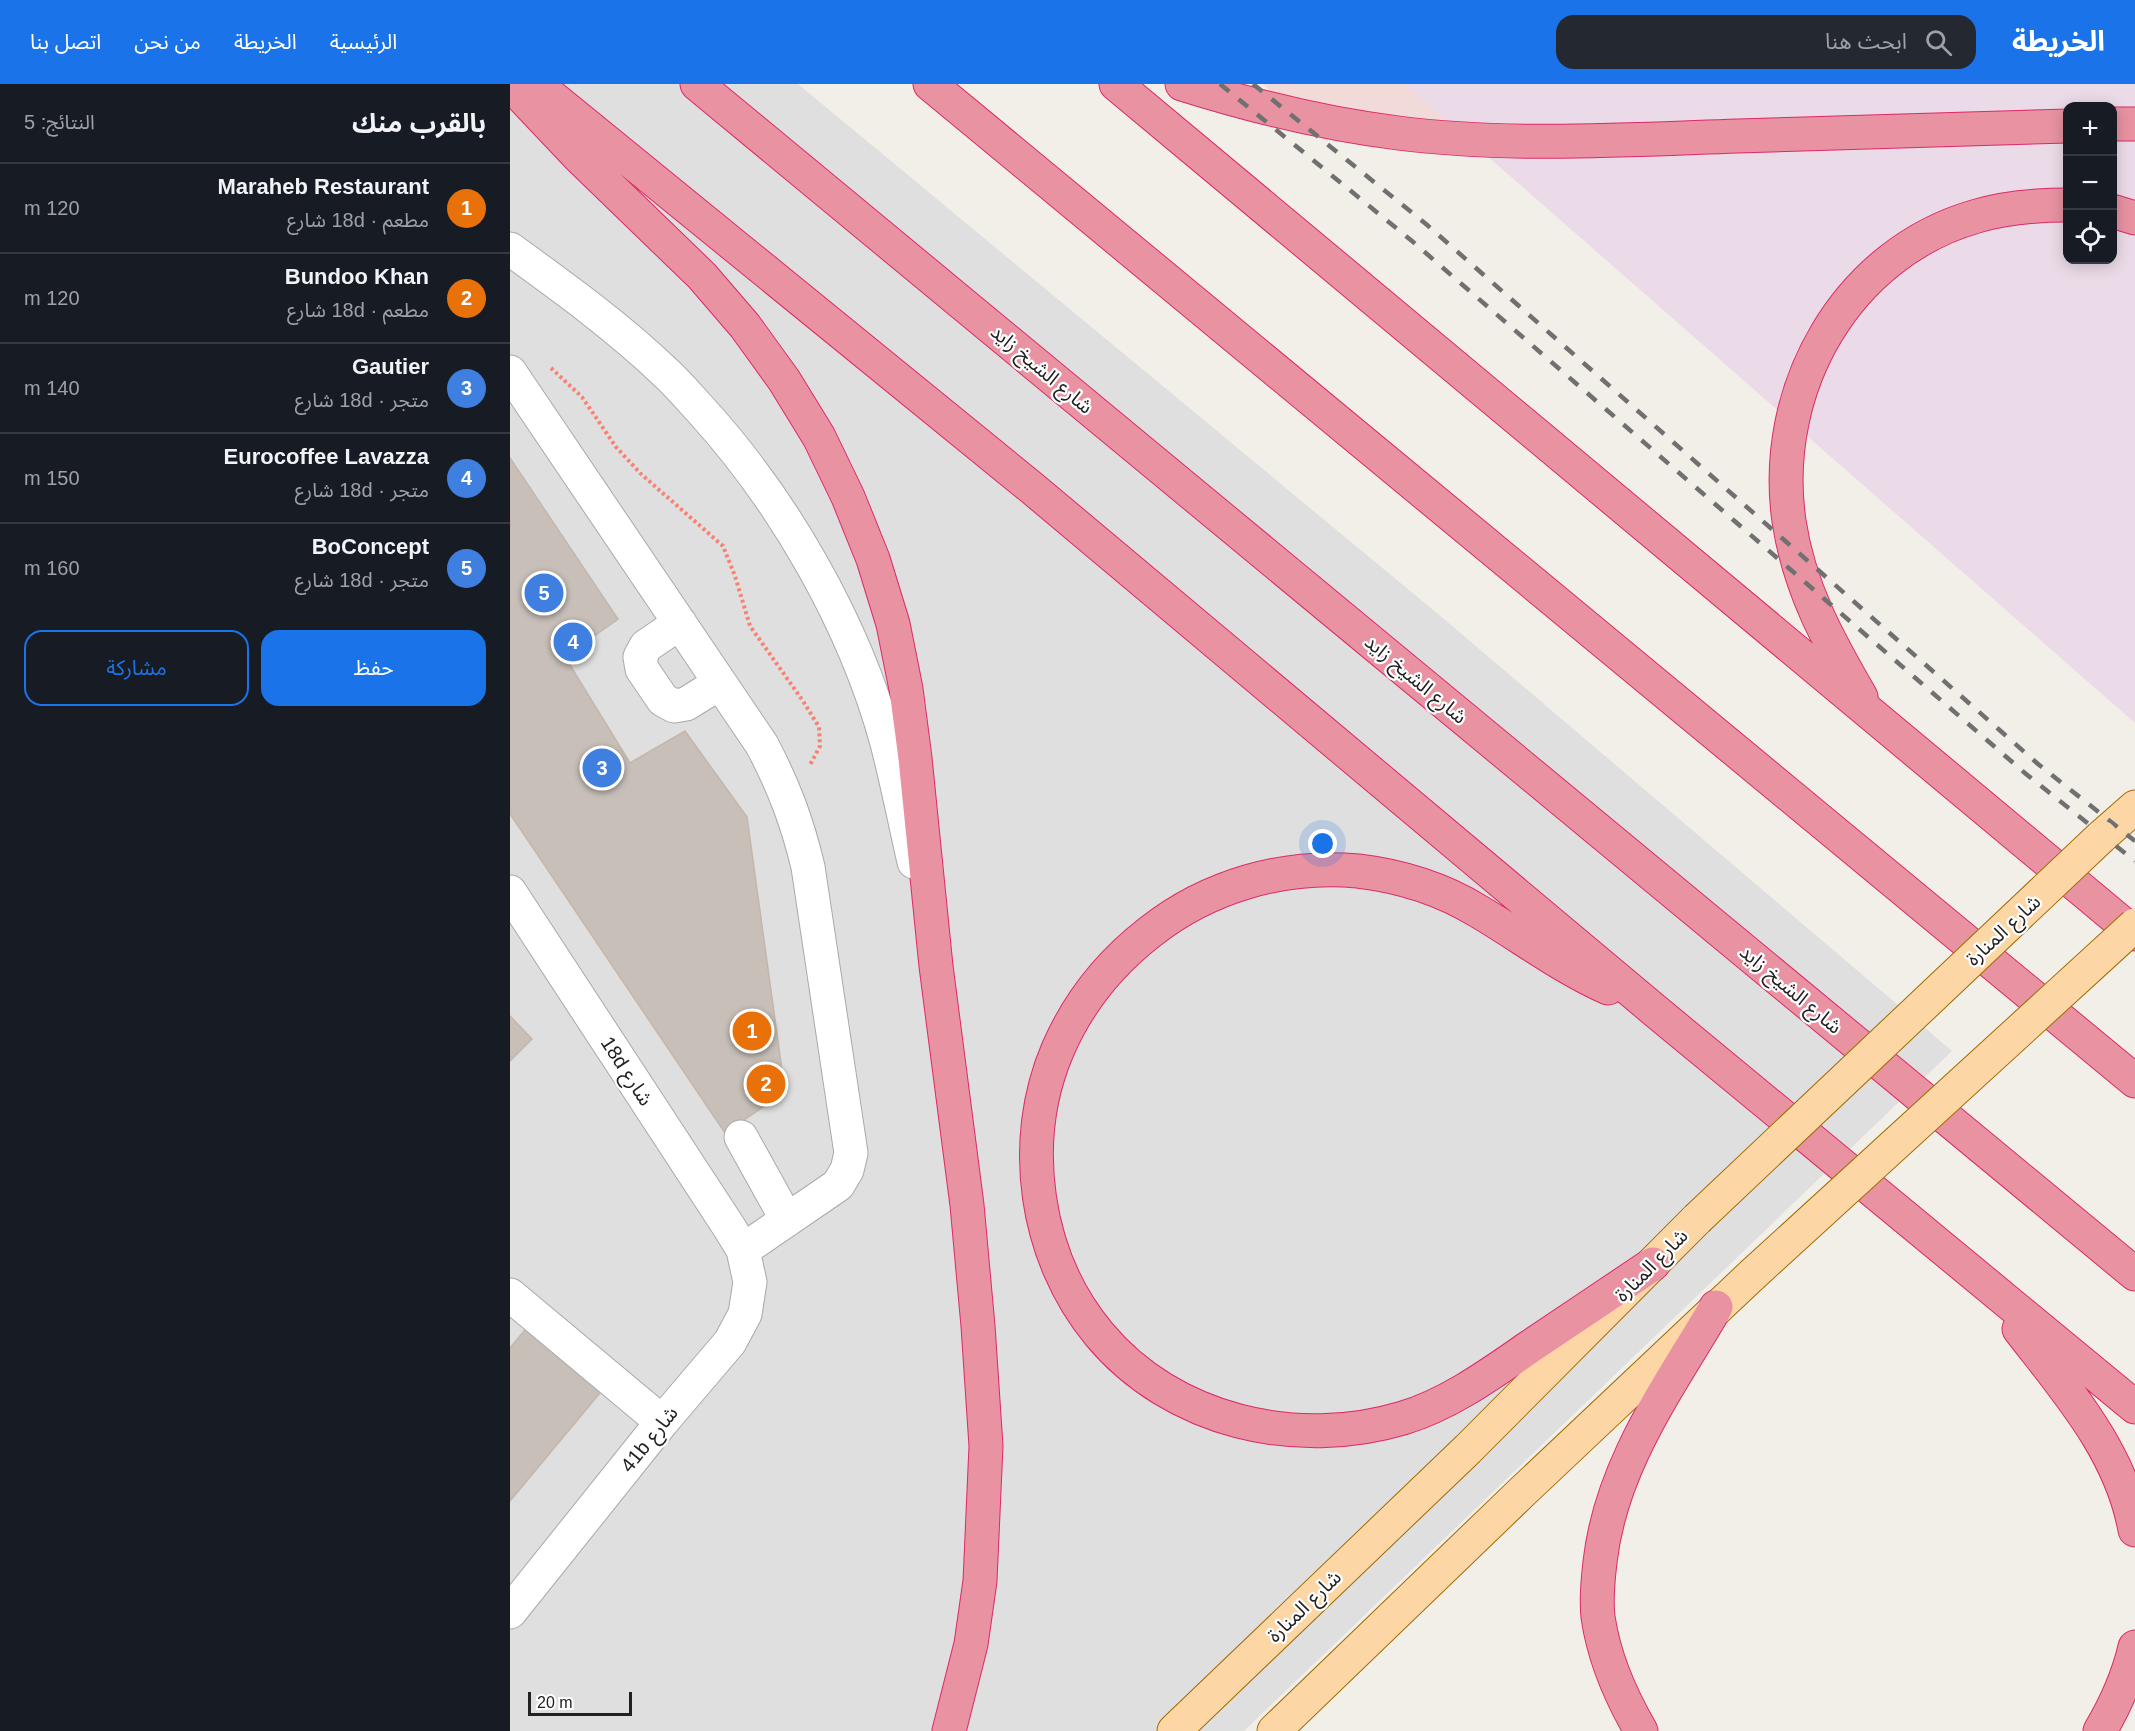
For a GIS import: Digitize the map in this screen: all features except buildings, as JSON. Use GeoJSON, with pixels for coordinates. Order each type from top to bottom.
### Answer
{"type":"FeatureCollection","features":[{"type":"Feature","properties":{"kind":"highway"},"geometry":{"type":"LineString","coordinates":[[510,84],[535,113],[702,276],[745,326],[784,380],[819,437],[848,497],[873,559],[892,624],[906,689],[936,966],[967,1205],[986,1446],[980,1581],[971,1644],[949,1731]]}},
{"type":"Feature","properties":{"kind":"highway"},"geometry":{"type":"LineString","coordinates":[[536,84],[1032,488],[1653,1009],[2135,1407]]}},
{"type":"Feature","properties":{"kind":"highway","name":"شارع الشيخ زايد"},"geometry":{"type":"LineString","coordinates":[[697,84],[2135,1274]]}},
{"type":"Feature","properties":{"kind":"highway"},"geometry":{"type":"LineString","coordinates":[[930,84],[2135,1081]]}},
{"type":"Feature","properties":{"kind":"highway"},"geometry":{"type":"LineString","coordinates":[[1116,84],[2135,934]]}},
{"type":"Feature","properties":{"kind":"highway"},"geometry":{"type":"LineString","coordinates":[[1182,84],[1232,100],[1314,120],[1398,133],[1482,140],[1567,141],[2063,126]]}},
{"type":"Feature","properties":{"kind":"highway"},"geometry":{"type":"LineString","coordinates":[[2117,124],[2135,124]]}},
{"type":"Feature","properties":{"kind":"highway"},"geometry":{"type":"LineString","coordinates":[[1871,714],[1825,634],[1798,565],[1789,520],[1786,475],[1790,426],[1803,379],[1825,334],[1854,294],[1890,261],[1931,234],[1977,216],[2025,206],[2063,205]]}},
{"type":"Feature","properties":{"kind":"highway"},"geometry":{"type":"LineString","coordinates":[[2117,213],[2135,218]]}},
{"type":"Feature","properties":{"kind":"highway"},"geometry":{"type":"LineString","coordinates":[[1653,1009],[1572,970],[1535,949],[1476,909],[1438,891],[1400,879],[1359,872],[1319,870],[1278,874],[1238,884],[1200,900],[1173,915],[1132,946],[1102,977],[1077,1012],[1057,1051],[1044,1091],[1037,1134],[1037,1178],[1043,1220],[1056,1261],[1075,1300],[1100,1335],[1130,1364],[1164,1389],[1211,1412],[1241,1422],[1282,1430],[1324,1432],[1366,1427],[1407,1417],[1445,1401],[1482,1380],[1653,1264]]}},
{"type":"Feature","properties":{"kind":"highway"},"geometry":{"type":"LineString","coordinates":[[1984,1282],[2096,1433],[2120,1483],[2135,1530]]}},
{"type":"Feature","properties":{"kind":"highway"},"geometry":{"type":"LineString","coordinates":[[1641,1731],[1623,1701],[1607,1659],[1598,1615],[1598,1577],[1603,1539],[1612,1503],[1628,1459],[1716,1308]]}},
{"type":"Feature","properties":{"kind":"highway"},"geometry":{"type":"LineString","coordinates":[[2100,1731],[2114,1707],[2130,1670],[2135,1647]]}},
{"type":"Feature","properties":{"kind":"main road","name":"شارع المنارة"},"geometry":{"type":"LineString","coordinates":[[1174,1731],[1468,1449],[1697,1219],[2135,807]]}},
{"type":"Feature","properties":{"kind":"main road"},"geometry":{"type":"LineString","coordinates":[[1274,1731],[1716,1308],[2135,925]]}},
{"type":"Feature","properties":{"kind":"street"},"geometry":{"type":"LineString","coordinates":[[510,249],[604,317],[668,374],[726,438],[777,507],[822,581],[858,660],[886,741],[936,966]]}},
{"type":"Feature","properties":{"kind":"street"},"geometry":{"type":"LineString","coordinates":[[510,372],[762,745],[782,784],[798,825],[808,867],[851,1153],[847,1170],[838,1185],[743,1250]]}},
{"type":"Feature","properties":{"kind":"street"},"geometry":{"type":"LineString","coordinates":[[680,623],[646,645],[642,651],[640,664],[652,685],[668,704],[680,706],[720,683]]}},
{"type":"Feature","properties":{"kind":"street","name":"18d شارع"},"geometry":{"type":"LineString","coordinates":[[510,892],[743,1250]]}},
{"type":"Feature","properties":{"kind":"street"},"geometry":{"type":"LineString","coordinates":[[750,1132],[796,1214]]}},
{"type":"Feature","properties":{"kind":"street","name":"41b شارع"},"geometry":{"type":"LineString","coordinates":[[510,1612],[729,1342],[745,1314],[750,1282],[743,1250]]}},
{"type":"Feature","properties":{"kind":"street"},"geometry":{"type":"LineString","coordinates":[[510,1296],[662,1422]]}},
{"type":"Feature","properties":{"kind":"street"},"geometry":{"type":"LineString","coordinates":[[939,1731],[971,1644]]}},
{"type":"Feature","properties":{"kind":"path"},"geometry":{"type":"LineString","coordinates":[[549,366],[562,375],[582,397],[622,454],[641,474],[723,546],[750,626],[819,727],[820,746],[812,764],[782,784]]}},
{"type":"Feature","properties":{"kind":"shaded area"},"geometry":{"type":"Polygon","coordinates":[[[510,84],[798,84],[1444,619],[1952,1051],[1244,1731],[510,1731],[510,84]]]}},
{"type":"Feature","properties":{"kind":"shaded area"},"geometry":{"type":"Polygon","coordinates":[[[1263,84],[1831,84],[1323,140],[1263,84]]]}},
{"type":"Feature","properties":{"kind":"shaded area"},"geometry":{"type":"Polygon","coordinates":[[[1405,84],[2135,84],[2135,723],[1405,84]]]}},
{"type":"Feature","properties":{"kind":"railway"},"geometry":{"type":"LineString","coordinates":[[1220,84],[1412,241],[2026,774],[2135,861]]}},
{"type":"Feature","properties":{"kind":"railway"},"geometry":{"type":"LineString","coordinates":[[1253,84],[1426,224],[2038,764],[2135,841]]}},
{"type":"Feature","properties":{"kind":"place","name":"BoConcept"},"geometry":{"type":"Point","coordinates":[544,593]}},
{"type":"Feature","properties":{"kind":"place","name":"Eurocoffee Lavazza"},"geometry":{"type":"Point","coordinates":[573,642]}},
{"type":"Feature","properties":{"kind":"place","name":"Gautier"},"geometry":{"type":"Point","coordinates":[602,768]}},
{"type":"Feature","properties":{"kind":"place","name":"Maraheb Restaurant"},"geometry":{"type":"Point","coordinates":[752,1031]}},
{"type":"Feature","properties":{"kind":"place","name":"Bundoo Khan"},"geometry":{"type":"Point","coordinates":[766,1084]}}]}
